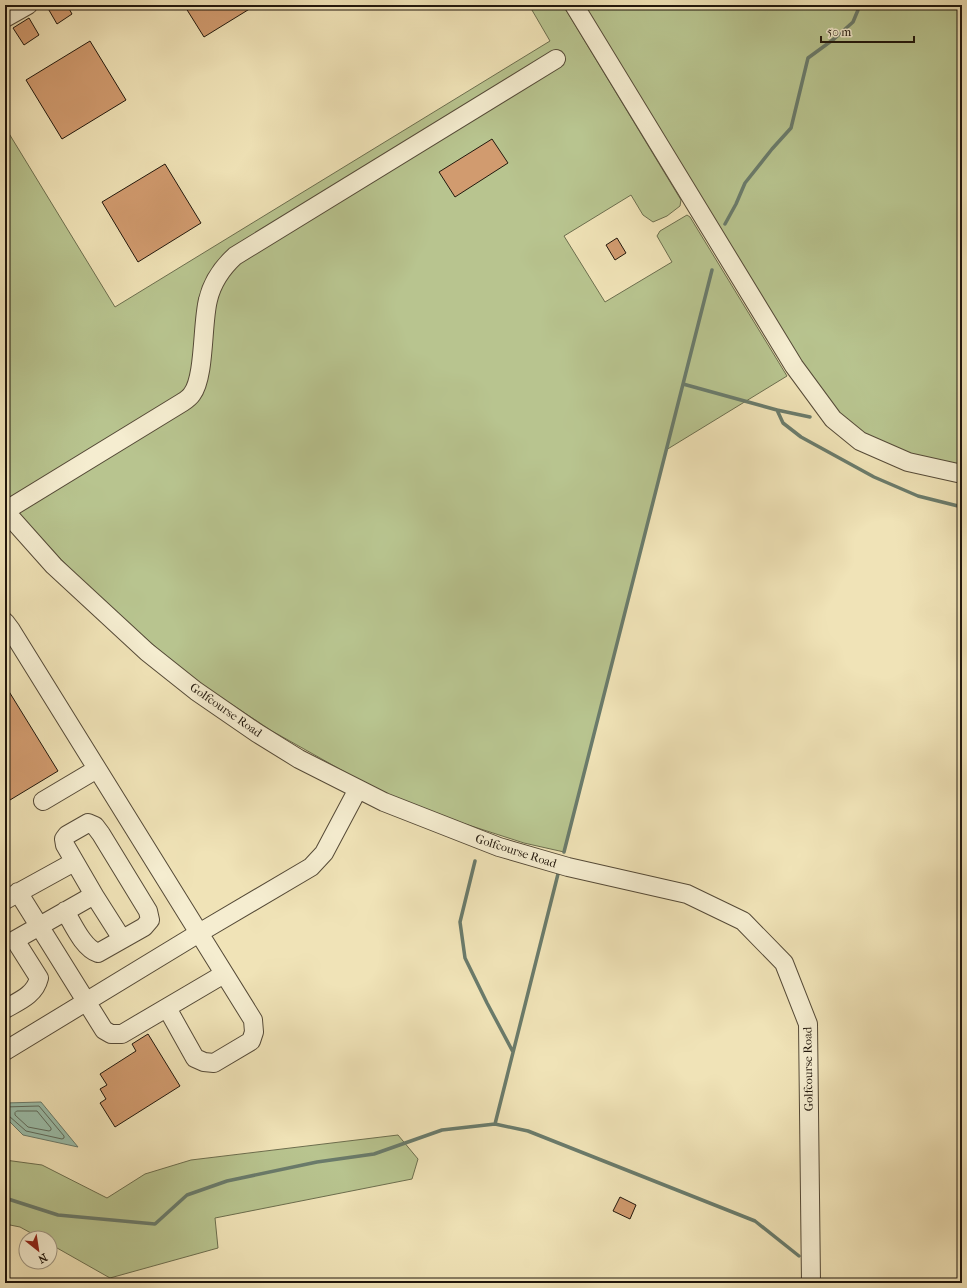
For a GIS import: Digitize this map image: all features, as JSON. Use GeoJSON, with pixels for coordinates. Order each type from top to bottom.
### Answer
{"type":"FeatureCollection","features":[{"type":"Feature","properties":{"kind":"street"},"geometry":{"type":"LineString","coordinates":[[5,18],[28,5]]}},
{"type":"Feature","properties":{"kind":"street"},"geometry":{"type":"LineString","coordinates":[[574,5],[794,366],[833,419],[860,440],[908,462],[962,474]]}},
{"type":"Feature","properties":{"kind":"street"},"geometry":{"type":"LineString","coordinates":[[5,511],[183,402],[193,394],[198,378],[208,300],[215,280],[227,263],[235,256],[556,59]]}},
{"type":"Feature","properties":{"kind":"street","name":"Golfcourse Road"},"geometry":{"type":"LineString","coordinates":[[5,511],[54,566],[147,652],[184,681],[263,737],[299,759],[384,802],[499,848],[568,867],[687,894],[743,921],[784,963],[808,1024],[811,1283]]}},
{"type":"Feature","properties":{"kind":"street"},"geometry":{"type":"LineString","coordinates":[[5,622],[253,1020],[254,1032],[251,1041],[214,1063],[204,1062],[195,1058],[167,1008]]}},
{"type":"Feature","properties":{"kind":"street"},"geometry":{"type":"LineString","coordinates":[[43,801],[97,769]]}},
{"type":"Feature","properties":{"kind":"street"},"geometry":{"type":"LineString","coordinates":[[5,1051],[315,864],[324,853],[358,788]]}},
{"type":"Feature","properties":{"kind":"street"},"geometry":{"type":"LineString","coordinates":[[65,911],[86,946],[93,952],[98,953],[122,939],[144,926],[150,920],[148,911],[101,834],[95,826],[88,823],[67,835],[64,839],[65,846],[122,939]]}},
{"type":"Feature","properties":{"kind":"street"},"geometry":{"type":"LineString","coordinates":[[74,862],[11,896],[39,926],[104,1030],[111,1034],[122,1034],[224,974]]}},
{"type":"Feature","properties":{"kind":"street"},"geometry":{"type":"LineString","coordinates":[[8,1001],[32,994],[39,978],[10,943],[94,895]]}},
{"type":"Feature","properties":{"kind":"green space"},"geometry":{"type":"Polygon","coordinates":[[[529,5],[563,5],[681,200],[680,206],[667,216],[653,222],[643,215],[631,195],[564,236],[605,302],[672,262],[657,236],[660,231],[687,215],[690,217],[787,376],[666,450],[564,852],[524,843],[459,822],[377,790],[272,731],[190,677],[87,587],[29,525],[5,495],[5,127],[115,307],[550,41],[529,5]]]}},
{"type":"Feature","properties":{"kind":"green space"},"geometry":{"type":"Polygon","coordinates":[[[582,5],[962,5],[962,467],[901,453],[869,437],[843,419],[817,390],[582,5]]]}},
{"type":"Feature","properties":{"kind":"green space"},"geometry":{"type":"Polygon","coordinates":[[[398,1135],[418,1159],[412,1179],[215,1218],[218,1248],[110,1278],[58,1249],[58,1230],[25,1230],[20,1227],[5,1224],[5,1160],[42,1165],[107,1198],[145,1174],[191,1160],[398,1135]]]}},
{"type":"Feature","properties":{"kind":"water"},"geometry":{"type":"Polygon","coordinates":[[[41,1102],[78,1147],[23,1135],[5,1117],[5,1103],[41,1102]]]}},
{"type":"Feature","properties":{"kind":"building"},"geometry":{"type":"Polygon","coordinates":[[[46,5],[67,5],[72,14],[57,24],[46,5]]]}},
{"type":"Feature","properties":{"kind":"building"},"geometry":{"type":"Polygon","coordinates":[[[184,5],[256,5],[204,37],[184,5]]]}},
{"type":"Feature","properties":{"kind":"building"},"geometry":{"type":"Polygon","coordinates":[[[29,18],[39,35],[24,45],[13,28],[29,18]]]}},
{"type":"Feature","properties":{"kind":"building"},"geometry":{"type":"Polygon","coordinates":[[[90,41],[126,100],[62,139],[26,80],[90,41]]]}},
{"type":"Feature","properties":{"kind":"building"},"geometry":{"type":"Polygon","coordinates":[[[492,139],[508,163],[455,197],[439,172],[492,139]]]}},
{"type":"Feature","properties":{"kind":"building"},"geometry":{"type":"Polygon","coordinates":[[[165,164],[201,223],[138,262],[102,202],[165,164]]]}},
{"type":"Feature","properties":{"kind":"building"},"geometry":{"type":"Polygon","coordinates":[[[617,238],[626,253],[615,260],[606,245],[617,238]]]}},
{"type":"Feature","properties":{"kind":"building"},"geometry":{"type":"Polygon","coordinates":[[[5,685],[58,771],[5,803],[5,685]]]}},
{"type":"Feature","properties":{"kind":"building"},"geometry":{"type":"Polygon","coordinates":[[[148,1034],[180,1086],[115,1127],[100,1103],[106,1099],[100,1089],[107,1085],[100,1074],[136,1051],[132,1044],[148,1034]]]}},
{"type":"Feature","properties":{"kind":"building"},"geometry":{"type":"Polygon","coordinates":[[[620,1197],[636,1205],[630,1219],[613,1211],[620,1197]]]}},
{"type":"Feature","properties":{"kind":"waterway"},"geometry":{"type":"LineString","coordinates":[[725,224],[745,183],[791,128],[808,58],[834,39],[853,22],[858,10]]}},
{"type":"Feature","properties":{"kind":"waterway"},"geometry":{"type":"LineString","coordinates":[[564,852],[712,270]]}},
{"type":"Feature","properties":{"kind":"waterway"},"geometry":{"type":"LineString","coordinates":[[683,384],[777,410],[783,423],[801,437],[874,477],[918,496],[962,507]]}},
{"type":"Feature","properties":{"kind":"waterway"},"geometry":{"type":"LineString","coordinates":[[777,410],[810,417]]}},
{"type":"Feature","properties":{"kind":"waterway"},"geometry":{"type":"LineString","coordinates":[[475,861],[460,922],[465,958],[513,1052]]}},
{"type":"Feature","properties":{"kind":"waterway"},"geometry":{"type":"LineString","coordinates":[[495,1124],[558,874]]}},
{"type":"Feature","properties":{"kind":"waterway"},"geometry":{"type":"LineString","coordinates":[[5,1198],[58,1215],[155,1224],[187,1195],[227,1181],[317,1162],[374,1154],[442,1130],[495,1124],[528,1131],[755,1221],[799,1256]]}},
{"type":"Feature","properties":{"kind":"waterway"},"geometry":{"type":"LineString","coordinates":[[829,1280],[836,1283]]}}]}
